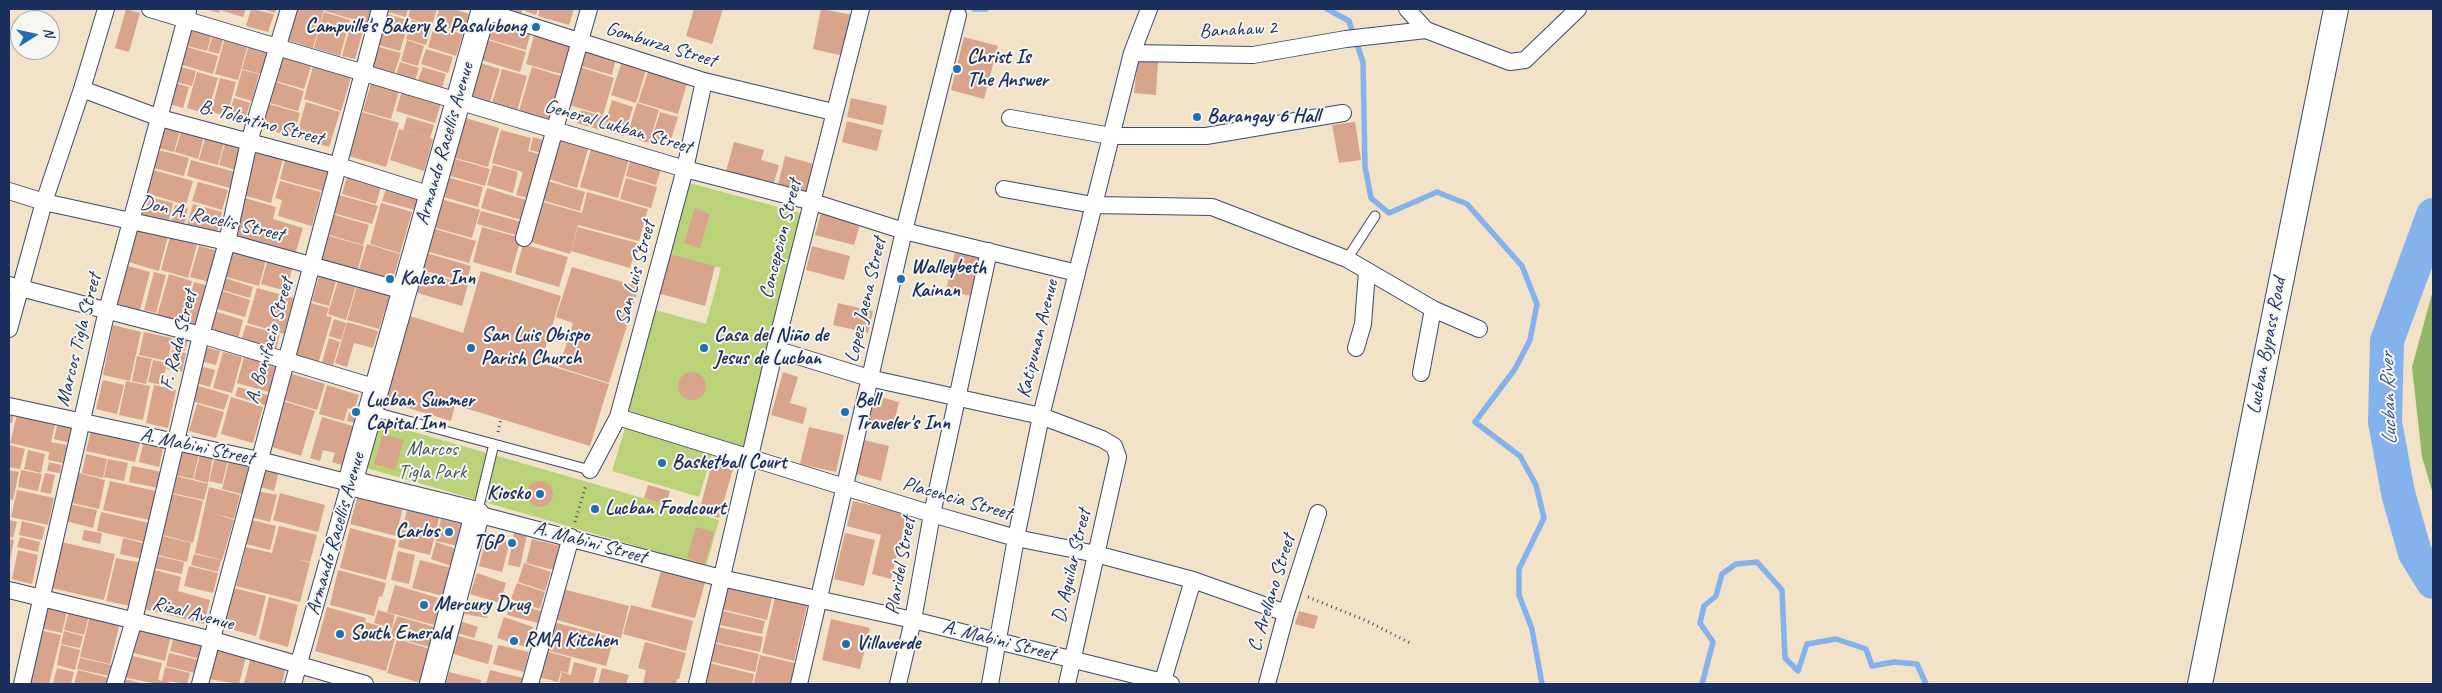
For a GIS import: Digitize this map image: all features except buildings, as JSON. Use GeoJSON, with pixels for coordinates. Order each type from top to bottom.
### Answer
{"type":"FeatureCollection","features":[{"type":"Feature","properties":{"kind":"main road","name":"Armando Racellis Avenue"},"geometry":{"type":"LineString","coordinates":[[350,483],[430,195],[458,102],[482,9]]}},
{"type":"Feature","properties":{"kind":"main road","name":"Lucban Bypass Road"},"geometry":{"type":"LineString","coordinates":[[2200,684],[2336,9]]}},
{"type":"Feature","properties":{"kind":"main road","name":"A. Mabini Street"},"geometry":{"type":"LineString","coordinates":[[350,483],[477,514]]}},
{"type":"Feature","properties":{"kind":"main road"},"geometry":{"type":"LineString","coordinates":[[432,684],[477,514]]}},
{"type":"Feature","properties":{"kind":"street"},"geometry":{"type":"LineString","coordinates":[[9,329],[14,286],[82,89],[106,9]]}},
{"type":"Feature","properties":{"kind":"street","name":"General Lukban Street"},"geometry":{"type":"LineString","coordinates":[[150,9],[187,14],[362,74],[685,169],[813,202],[904,230],[1077,273]]}},
{"type":"Feature","properties":{"kind":"street","name":"F. Rada Street"},"geometry":{"type":"LineString","coordinates":[[115,684],[134,620],[175,441],[201,335],[227,242],[249,142],[289,9]]}},
{"type":"Feature","properties":{"kind":"street","name":"A. Bonifacio Street"},"geometry":{"type":"LineString","coordinates":[[200,684],[380,9]]}},
{"type":"Feature","properties":{"kind":"street","name":"Gomburza Street"},"geometry":{"type":"LineString","coordinates":[[482,9],[704,81],[834,112]]}},
{"type":"Feature","properties":{"kind":"street"},"geometry":{"type":"LineString","coordinates":[[524,238],[556,131],[589,9]]}},
{"type":"Feature","properties":{"kind":"street","name":"Concepcion Street"},"geometry":{"type":"LineString","coordinates":[[697,684],[775,349],[861,9]]}},
{"type":"Feature","properties":{"kind":"street","name":"Katipunan Avenue"},"geometry":{"type":"LineString","coordinates":[[990,684],[1016,538],[1041,416],[1132,54],[1149,9]]}},
{"type":"Feature","properties":{"kind":"street"},"geometry":{"type":"LineString","coordinates":[[1407,9],[1426,30],[1510,62],[1525,60],[1578,9]]}},
{"type":"Feature","properties":{"kind":"street","name":"Marcos Tigla Street"},"geometry":{"type":"LineString","coordinates":[[22,684],[40,598],[107,310],[187,14]]}},
{"type":"Feature","properties":{"kind":"street","name":"Lopez Jaena Street"},"geometry":{"type":"LineString","coordinates":[[799,684],[817,599],[904,230],[958,15]]}},
{"type":"Feature","properties":{"kind":"street","name":"Banahaw 2"},"geometry":{"type":"LineString","coordinates":[[1132,54],[1253,55],[1372,36],[1426,30]]}},
{"type":"Feature","properties":{"kind":"street","name":"San Luis Street"},"geometry":{"type":"LineString","coordinates":[[590,470],[618,417],[685,169],[704,81]]}},
{"type":"Feature","properties":{"kind":"street","name":"B. Tolentino Street"},"geometry":{"type":"LineString","coordinates":[[82,89],[160,118],[339,166],[430,195]]}},
{"type":"Feature","properties":{"kind":"street"},"geometry":{"type":"LineString","coordinates":[[1010,118],[1111,136],[1206,136],[1342,113]]}},
{"type":"Feature","properties":{"kind":"street"},"geometry":{"type":"LineString","coordinates":[[1004,188],[1094,205],[1212,207],[1347,259],[1433,309],[1479,329]]}},
{"type":"Feature","properties":{"kind":"street","name":"Don A. Racelis Street"},"geometry":{"type":"LineString","coordinates":[[9,191],[44,202],[227,242],[404,291]]}},
{"type":"Feature","properties":{"kind":"street","name":"Plaridel Street"},"geometry":{"type":"LineString","coordinates":[[898,684],[913,620],[932,514],[989,251]]}},
{"type":"Feature","properties":{"kind":"street"},"geometry":{"type":"LineString","coordinates":[[1356,348],[1363,324],[1367,271]]}},
{"type":"Feature","properties":{"kind":"street"},"geometry":{"type":"LineString","coordinates":[[14,286],[201,335],[377,388]]}},
{"type":"Feature","properties":{"kind":"street"},"geometry":{"type":"LineString","coordinates":[[1421,374],[1433,309]]}},
{"type":"Feature","properties":{"kind":"street"},"geometry":{"type":"LineString","coordinates":[[775,349],[869,378],[1041,416]]}},
{"type":"Feature","properties":{"kind":"street","name":"A. Mabini Street"},"geometry":{"type":"LineString","coordinates":[[9,406],[81,423],[175,441],[350,483]]}},
{"type":"Feature","properties":{"kind":"street","name":"D. Aguilar Street"},"geometry":{"type":"LineString","coordinates":[[1041,416],[1102,439],[1114,446],[1118,457],[1067,684]]}},
{"type":"Feature","properties":{"kind":"street","name":"Placencia Street"},"geometry":{"type":"LineString","coordinates":[[618,417],[750,460],[1016,538],[1096,554],[1193,580],[1286,613]]}},
{"type":"Feature","properties":{"kind":"street","name":"Armando Racellis Avenue"},"geometry":{"type":"LineString","coordinates":[[293,684],[350,483]]}},
{"type":"Feature","properties":{"kind":"street","name":"C. Arellano Street"},"geometry":{"type":"LineString","coordinates":[[1267,684],[1286,613],[1318,513]]}},
{"type":"Feature","properties":{"kind":"street","name":"A. Mabini Street"},"geometry":{"type":"LineString","coordinates":[[477,514],[571,537],[722,578],[913,620],[1072,658],[1165,684]]}},
{"type":"Feature","properties":{"kind":"street"},"geometry":{"type":"LineString","coordinates":[[530,684],[571,537]]}},
{"type":"Feature","properties":{"kind":"street"},"geometry":{"type":"LineString","coordinates":[[1165,684],[1193,580]]}},
{"type":"Feature","properties":{"kind":"street","name":"Rizal Avenue"},"geometry":{"type":"LineString","coordinates":[[9,590],[213,640],[365,684]]}},
{"type":"Feature","properties":{"kind":"lane"},"geometry":{"type":"LineString","coordinates":[[1347,259],[1375,216]]}},
{"type":"Feature","properties":{"kind":"lane"},"geometry":{"type":"LineString","coordinates":[[371,411],[590,470]]}},
{"type":"Feature","properties":{"kind":"lane"},"geometry":{"type":"LineString","coordinates":[[477,514],[494,444]]}},
{"type":"Feature","properties":{"kind":"path"},"geometry":{"type":"LineString","coordinates":[[571,537],[584,492]]}},
{"type":"Feature","properties":{"kind":"path"},"geometry":{"type":"LineString","coordinates":[[1294,592],[1367,621],[1410,642]]}},
{"type":"Feature","properties":{"kind":"green space"},"geometry":{"type":"Polygon","coordinates":[[[686,182],[804,214],[744,451],[624,413],[652,309],[706,324],[721,268],[667,253],[686,182]]]}},
{"type":"Feature","properties":{"kind":"green space"},"geometry":{"type":"Polygon","coordinates":[[[2433,290],[2433,494],[2422,457],[2412,367],[2433,290]]]}},
{"type":"Feature","properties":{"kind":"green space","name":"Marcos Tigla Park"},"geometry":{"type":"Polygon","coordinates":[[[376,421],[719,520],[706,566],[363,467],[376,421]]]}},
{"type":"Feature","properties":{"kind":"green space","name":"Basketball Court"},"geometry":{"type":"Polygon","coordinates":[[[625,428],[712,454],[699,497],[612,471],[625,428]]]}},
{"type":"Feature","properties":{"kind":"waterway"},"geometry":{"type":"LineString","coordinates":[[974,9],[986,9]]}},
{"type":"Feature","properties":{"kind":"waterway"},"geometry":{"type":"LineString","coordinates":[[1327,9],[1349,21],[1363,62],[1365,167],[1371,198],[1389,213],[1437,192],[1467,204],[1522,266],[1537,304],[1530,340],[1515,369],[1475,422],[1520,456],[1536,485],[1544,518],[1519,569],[1519,595],[1532,629],[1542,684]]}},
{"type":"Feature","properties":{"kind":"waterway","name":"Lucban River"},"geometry":{"type":"LineString","coordinates":[[2433,215],[2387,341],[2385,422],[2398,493],[2415,553],[2433,582]]}},
{"type":"Feature","properties":{"kind":"waterway"},"geometry":{"type":"LineString","coordinates":[[1702,684],[1713,642],[1700,623],[1704,606],[1716,596],[1722,574],[1736,564],[1757,562],[1782,590],[1785,658],[1798,671],[1807,644],[1836,639],[1866,649],[1872,666],[1894,662],[1917,664],[1926,684]]}},
{"type":"Feature","properties":{"kind":"place","name":"Campville's Bakery & Pasalubong"},"geometry":{"type":"Point","coordinates":[536,27]}},
{"type":"Feature","properties":{"kind":"place","name":"Christ Is The Answer"},"geometry":{"type":"Point","coordinates":[957,69]}},
{"type":"Feature","properties":{"kind":"place","name":"Barangay 6 Hall"},"geometry":{"type":"Point","coordinates":[1197,117]}},
{"type":"Feature","properties":{"kind":"place","name":"Kalesa Inn"},"geometry":{"type":"Point","coordinates":[390,279]}},
{"type":"Feature","properties":{"kind":"place","name":"Walleybeth Kainan"},"geometry":{"type":"Point","coordinates":[901,279]}},
{"type":"Feature","properties":{"kind":"place","name":"San Luis Obispo Parish Church"},"geometry":{"type":"Point","coordinates":[471,348]}},
{"type":"Feature","properties":{"kind":"place","name":"Casa del Niño de Jesus de Lucban"},"geometry":{"type":"Point","coordinates":[704,348]}},
{"type":"Feature","properties":{"kind":"place","name":"Lucban Summer Capital Inn"},"geometry":{"type":"Point","coordinates":[356,412]}},
{"type":"Feature","properties":{"kind":"place","name":"Bell Traveler's Inn"},"geometry":{"type":"Point","coordinates":[845,412]}},
{"type":"Feature","properties":{"kind":"place","name":"Basketball Court"},"geometry":{"type":"Point","coordinates":[662,463]}},
{"type":"Feature","properties":{"kind":"place","name":"Kiosko"},"geometry":{"type":"Point","coordinates":[540,494]}},
{"type":"Feature","properties":{"kind":"place","name":"Lucban Foodcourt"},"geometry":{"type":"Point","coordinates":[595,509]}},
{"type":"Feature","properties":{"kind":"place","name":"Carlos"},"geometry":{"type":"Point","coordinates":[449,532]}},
{"type":"Feature","properties":{"kind":"place","name":"TGP"},"geometry":{"type":"Point","coordinates":[512,543]}},
{"type":"Feature","properties":{"kind":"place","name":"Mercury Drug"},"geometry":{"type":"Point","coordinates":[424,605]}},
{"type":"Feature","properties":{"kind":"place","name":"South Emerald"},"geometry":{"type":"Point","coordinates":[340,634]}},
{"type":"Feature","properties":{"kind":"place","name":"RMA Kitchen"},"geometry":{"type":"Point","coordinates":[514,641]}},
{"type":"Feature","properties":{"kind":"place","name":"Villaverde"},"geometry":{"type":"Point","coordinates":[846,644]}}]}
